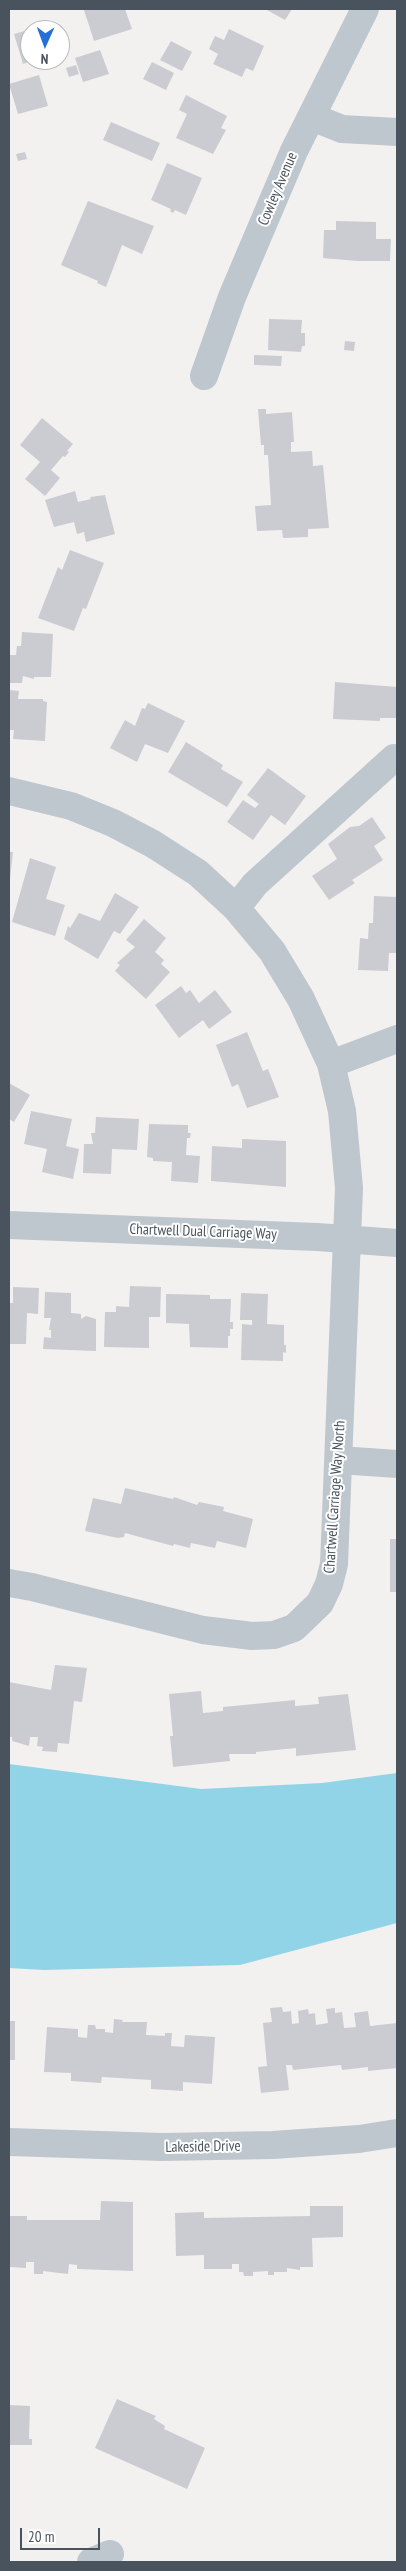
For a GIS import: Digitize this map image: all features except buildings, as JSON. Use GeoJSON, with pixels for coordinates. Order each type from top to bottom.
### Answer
{"type":"FeatureCollection","features":[{"type":"Feature","properties":{"kind":"street","name":"Cowley Avenue"},"geometry":{"type":"LineString","coordinates":[[204,376],[232,297],[294,151],[365,9]]}},
{"type":"Feature","properties":{"kind":"street"},"geometry":{"type":"LineString","coordinates":[[312,117],[342,129],[397,132]]}},
{"type":"Feature","properties":{"kind":"street"},"geometry":{"type":"LineString","coordinates":[[236,908],[255,884],[394,758]]}},
{"type":"Feature","properties":{"kind":"street","name":"Chartwell Carriage Way North"},"geometry":{"type":"LineString","coordinates":[[9,791],[71,806],[121,827],[153,844],[198,873],[236,908],[272,951],[301,999],[331,1064],[342,1111],[347,1151],[347,1240],[334,1564],[329,1584],[320,1603],[294,1628],[274,1635],[252,1636],[203,1630],[32,1587],[9,1584]]}},
{"type":"Feature","properties":{"kind":"street"},"geometry":{"type":"LineString","coordinates":[[331,1064],[397,1039]]}},
{"type":"Feature","properties":{"kind":"street","name":"Chartwell Dual Carriage Way"},"geometry":{"type":"LineString","coordinates":[[9,1225],[397,1242]]}},
{"type":"Feature","properties":{"kind":"street"},"geometry":{"type":"LineString","coordinates":[[339,1460],[397,1464]]}},
{"type":"Feature","properties":{"kind":"street","name":"Lakeside Drive"},"geometry":{"type":"LineString","coordinates":[[9,2142],[162,2147],[273,2146],[359,2139],[397,2132]]}},
{"type":"Feature","properties":{"kind":"water"},"geometry":{"type":"Polygon","coordinates":[[[9,1764],[201,1789],[322,1783],[397,1773],[397,1923],[240,1965],[44,1970],[9,1968],[9,1764]]]}}]}
